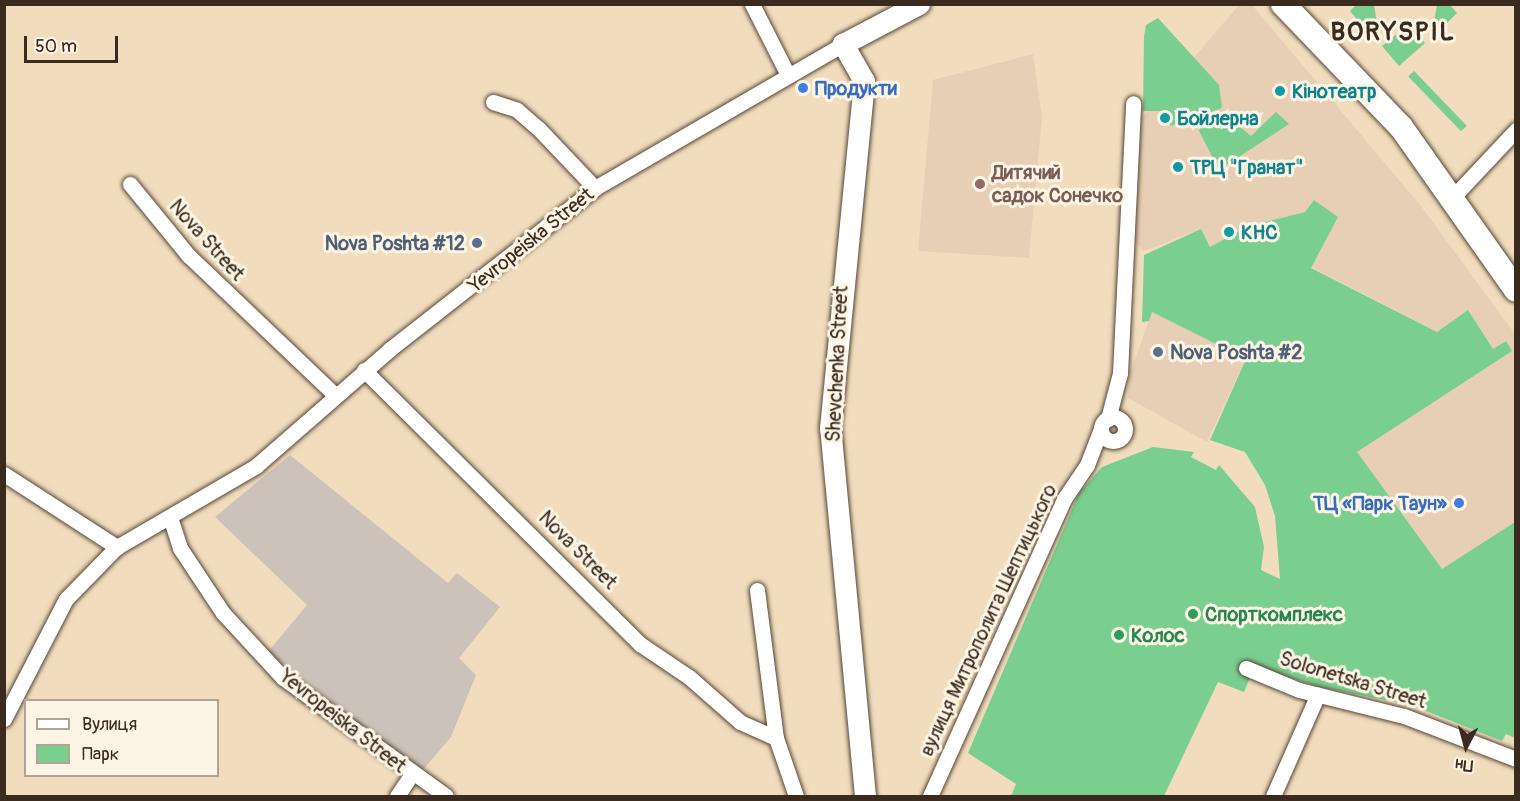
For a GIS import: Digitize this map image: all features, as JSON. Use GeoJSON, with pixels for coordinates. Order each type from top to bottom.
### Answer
{"type":"FeatureCollection","features":[{"type":"Feature","properties":{"kind":"highway"},"geometry":{"type":"LineString","coordinates":[[1283,4],[1401,127],[1454,196],[1515,290]]}},
{"type":"Feature","properties":{"kind":"main road","name":"Yevropeiska Street"},"geometry":{"type":"LineString","coordinates":[[843,44],[919,4]]}},
{"type":"Feature","properties":{"kind":"main road","name":"Shevchenka Street"},"geometry":{"type":"LineString","coordinates":[[843,44],[864,81],[830,428],[864,796]]}},
{"type":"Feature","properties":{"kind":"street"},"geometry":{"type":"LineString","coordinates":[[752,4],[788,75]]}},
{"type":"Feature","properties":{"kind":"street","name":"Yevropeiska Street"},"geometry":{"type":"LineString","coordinates":[[4,719],[66,599],[117,547],[256,466],[364,370],[595,188],[843,44]]}},
{"type":"Feature","properties":{"kind":"street"},"geometry":{"type":"LineString","coordinates":[[494,102],[517,110],[538,128],[595,188]]}},
{"type":"Feature","properties":{"kind":"street"},"geometry":{"type":"LineString","coordinates":[[1117,441],[1106,438],[1116,398],[1133,103]]}},
{"type":"Feature","properties":{"kind":"street"},"geometry":{"type":"LineString","coordinates":[[1454,196],[1515,130]]}},
{"type":"Feature","properties":{"kind":"street","name":"Nova Street"},"geometry":{"type":"LineString","coordinates":[[130,184],[204,271],[335,395]]}},
{"type":"Feature","properties":{"kind":"street","name":"Nova Street"},"geometry":{"type":"LineString","coordinates":[[364,370],[640,644],[689,676],[740,722],[776,738]]}},
{"type":"Feature","properties":{"kind":"street"},"geometry":{"type":"LineString","coordinates":[[1087,465],[1117,441],[1125,431],[1110,422]]}},
{"type":"Feature","properties":{"kind":"street","name":"вулиця Митрополита Шептицького"},"geometry":{"type":"LineString","coordinates":[[930,796],[1064,500],[1087,465],[1110,422]]}},
{"type":"Feature","properties":{"kind":"street"},"geometry":{"type":"LineString","coordinates":[[4,474],[117,547]]}},
{"type":"Feature","properties":{"kind":"street","name":"Yevropeiska Street"},"geometry":{"type":"LineString","coordinates":[[170,517],[180,548],[223,613],[284,678],[412,774],[446,796]]}},
{"type":"Feature","properties":{"kind":"street"},"geometry":{"type":"LineString","coordinates":[[757,590],[776,738],[796,796]]}},
{"type":"Feature","properties":{"kind":"street","name":"Solonetska Street"},"geometry":{"type":"LineString","coordinates":[[1246,668],[1318,694],[1404,716],[1515,759]]}},
{"type":"Feature","properties":{"kind":"street"},"geometry":{"type":"LineString","coordinates":[[1273,796],[1318,694]]}},
{"type":"Feature","properties":{"kind":"street"},"geometry":{"type":"LineString","coordinates":[[397,796],[412,774]]}},
{"type":"Feature","properties":{"kind":"shaded area"},"geometry":{"type":"Polygon","coordinates":[[[1239,5],[1252,5],[1421,206],[1515,334],[1515,522],[1442,570],[1356,452],[1511,351],[1493,349],[1468,310],[1438,332],[1311,267],[1338,217],[1305,212],[1249,226],[1210,247],[1201,229],[1144,251],[1134,241],[1140,120],[1239,5]]]}},
{"type":"Feature","properties":{"kind":"shaded area","name":"Дитячий садок Сонечко"},"geometry":{"type":"Polygon","coordinates":[[[1033,54],[1042,117],[1029,258],[918,251],[933,80],[1033,54]]]}},
{"type":"Feature","properties":{"kind":"shaded area"},"geometry":{"type":"Polygon","coordinates":[[[1152,312],[1246,358],[1207,442],[1128,398],[1129,376],[1152,312]]]}},
{"type":"Feature","properties":{"kind":"shaded area"},"geometry":{"type":"Polygon","coordinates":[[[290,455],[448,583],[457,573],[500,607],[459,658],[476,675],[451,737],[422,771],[267,653],[307,605],[215,517],[290,455]]]}},
{"type":"Feature","properties":{"kind":"green space"},"geometry":{"type":"Polygon","coordinates":[[[1357,4],[1374,5],[1377,23],[1368,32],[1350,11],[1357,4]]]}},
{"type":"Feature","properties":{"kind":"green space"},"geometry":{"type":"Polygon","coordinates":[[[1437,5],[1450,5],[1457,13],[1440,30],[1434,22],[1437,5]]]}},
{"type":"Feature","properties":{"kind":"green space"},"geometry":{"type":"Polygon","coordinates":[[[1158,18],[1219,85],[1222,108],[1170,126],[1170,111],[1143,111],[1144,37],[1146,25],[1158,18]]]}},
{"type":"Feature","properties":{"kind":"green space"},"geometry":{"type":"Polygon","coordinates":[[[1397,34],[1419,36],[1425,43],[1399,66],[1382,46],[1397,34]]]}},
{"type":"Feature","properties":{"kind":"green space"},"geometry":{"type":"Polygon","coordinates":[[[1414,71],[1467,126],[1461,131],[1408,77],[1414,71]]]}},
{"type":"Feature","properties":{"kind":"green space"},"geometry":{"type":"Polygon","coordinates":[[[1276,112],[1289,124],[1219,170],[1197,127],[1228,117],[1251,136],[1276,112]]]}},
{"type":"Feature","properties":{"kind":"green space"},"geometry":{"type":"Polygon","coordinates":[[[1314,200],[1338,217],[1311,268],[1437,332],[1468,310],[1493,349],[1506,341],[1512,351],[1357,452],[1442,569],[1515,522],[1515,738],[1506,734],[1502,741],[1411,705],[1319,687],[1255,666],[1244,692],[1218,682],[1164,796],[1011,796],[1016,784],[968,753],[1079,493],[1102,467],[1153,447],[1194,452],[1191,457],[1216,470],[1219,465],[1255,507],[1264,547],[1261,570],[1280,579],[1275,516],[1265,485],[1245,452],[1210,440],[1246,359],[1152,312],[1149,321],[1142,322],[1144,255],[1201,229],[1210,247],[1249,226],[1305,212],[1314,200]]]}},
{"type":"Feature","properties":{"kind":"place","name":"Продукти"},"geometry":{"type":"Point","coordinates":[803,88]}},
{"type":"Feature","properties":{"kind":"place","name":"Кінотеатр"},"geometry":{"type":"Point","coordinates":[1280,91]}},
{"type":"Feature","properties":{"kind":"place","name":"Бойлерна"},"geometry":{"type":"Point","coordinates":[1165,118]}},
{"type":"Feature","properties":{"kind":"place","name":"ТРЦ \"Гранат\""},"geometry":{"type":"Point","coordinates":[1178,167]}},
{"type":"Feature","properties":{"kind":"place","name":"Дитячий садок Сонечко"},"geometry":{"type":"Point","coordinates":[980,184]}},
{"type":"Feature","properties":{"kind":"place","name":"КНС"},"geometry":{"type":"Point","coordinates":[1229,232]}},
{"type":"Feature","properties":{"kind":"place","name":"Nova Poshta #12"},"geometry":{"type":"Point","coordinates":[477,243]}},
{"type":"Feature","properties":{"kind":"place","name":"Nova Poshta #2"},"geometry":{"type":"Point","coordinates":[1158,352]}},
{"type":"Feature","properties":{"kind":"place","name":"ТЦ «Парк Таун»"},"geometry":{"type":"Point","coordinates":[1459,503]}},
{"type":"Feature","properties":{"kind":"place","name":"Спорткомплекс"},"geometry":{"type":"Point","coordinates":[1193,614]}},
{"type":"Feature","properties":{"kind":"place","name":"Колос"},"geometry":{"type":"Point","coordinates":[1119,635]}},
{"type":"Feature","properties":{"kind":"district","name":"BORYSPIL"},"geometry":{"type":"Point","coordinates":[1393,33]}}]}
